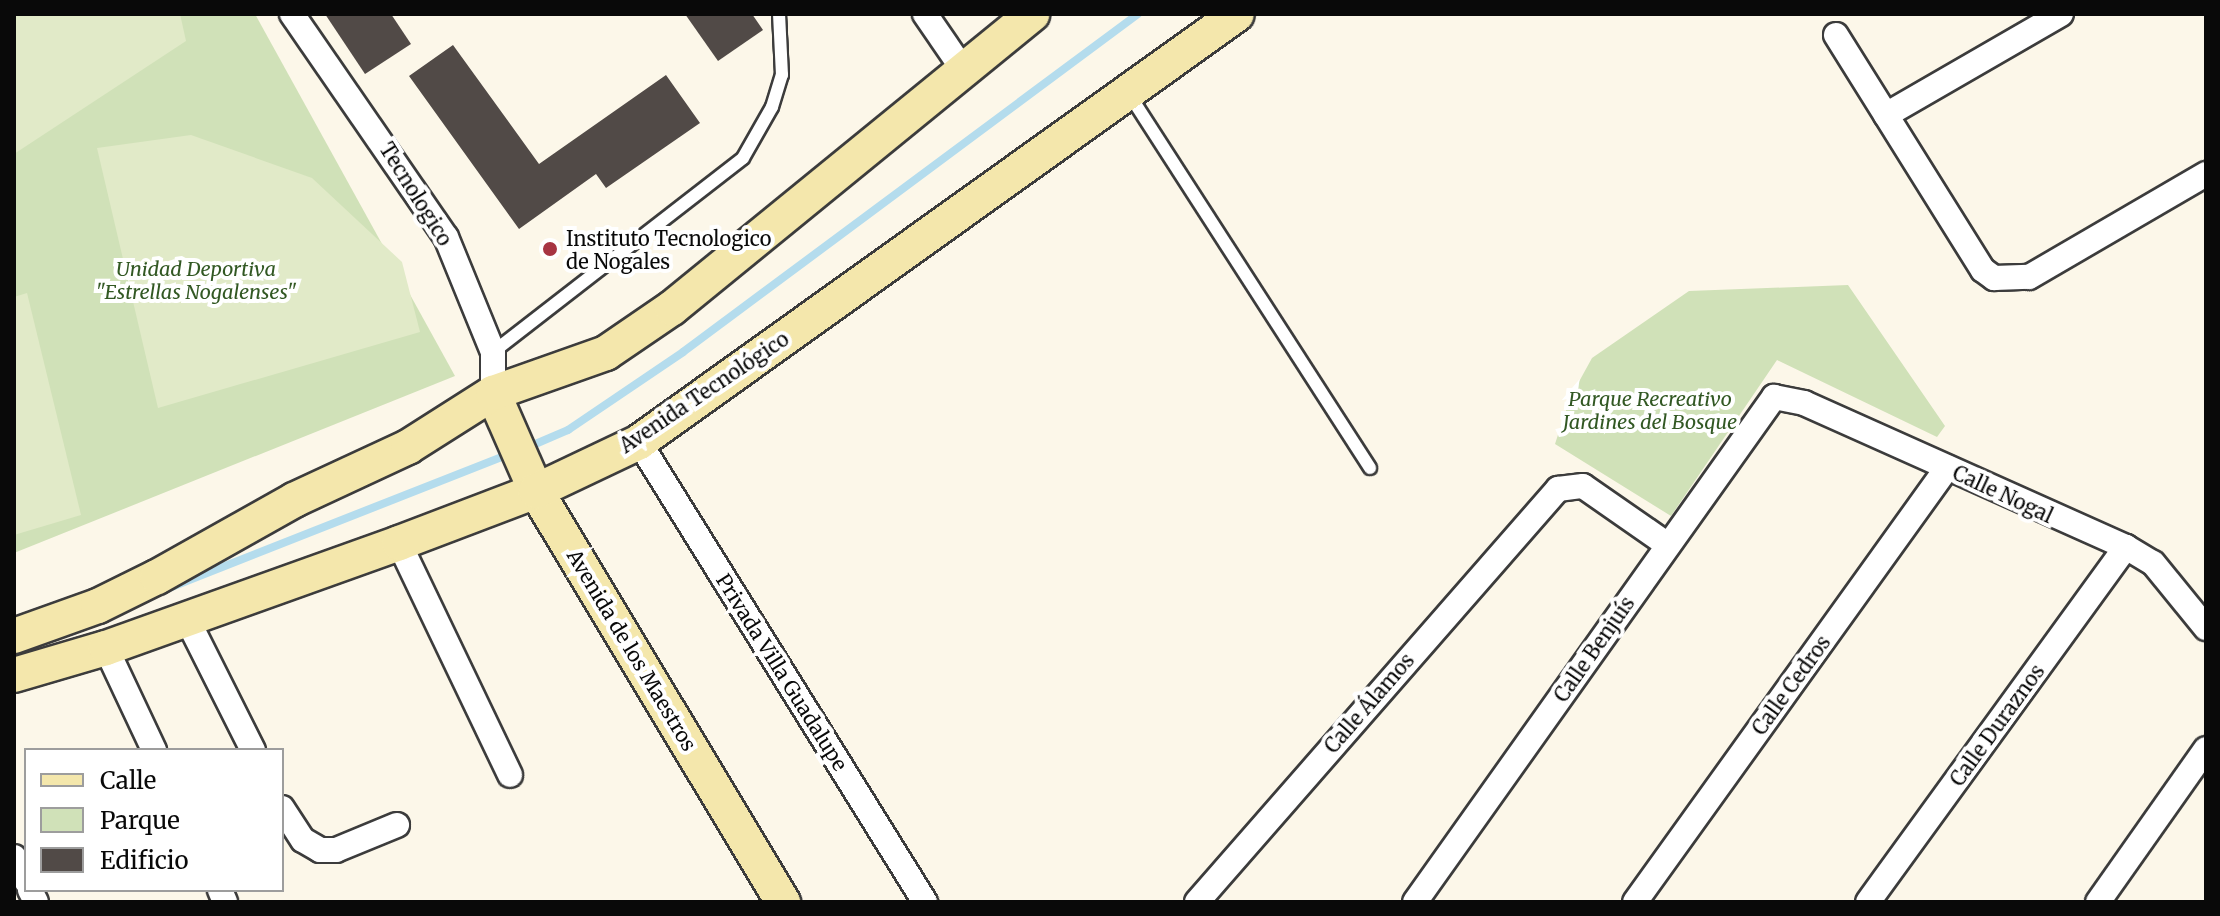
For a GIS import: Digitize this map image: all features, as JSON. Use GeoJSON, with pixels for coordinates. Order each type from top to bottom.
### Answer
{"type":"FeatureCollection","features":[{"type":"Feature","properties":{"kind":"main road"},"geometry":{"type":"LineString","coordinates":[[14,636],[98,606],[157,577],[294,500],[606,353],[636,333],[1032,14]]}},
{"type":"Feature","properties":{"kind":"main road","name":"Avenida Tecnológico"},"geometry":{"type":"LineString","coordinates":[[14,675],[106,648],[399,543],[639,442],[1237,14]]}},
{"type":"Feature","properties":{"kind":"main road","name":"Avenida de los Maestros"},"geometry":{"type":"LineString","coordinates":[[497,403],[534,486],[783,902]]}},
{"type":"Feature","properties":{"kind":"street","name":"Tecnologico"},"geometry":{"type":"LineString","coordinates":[[292,14],[446,237],[493,352],[497,403]]}},
{"type":"Feature","properties":{"kind":"street"},"geometry":{"type":"LineString","coordinates":[[925,14],[962,68]]}},
{"type":"Feature","properties":{"kind":"street"},"geometry":{"type":"LineString","coordinates":[[1886,115],[2061,14]]}},
{"type":"Feature","properties":{"kind":"street"},"geometry":{"type":"LineString","coordinates":[[1836,35],[1983,270],[2006,281],[2029,277],[2206,174]]}},
{"type":"Feature","properties":{"kind":"street","name":"Calle Nogal"},"geometry":{"type":"LineString","coordinates":[[1774,397],[1804,403],[2126,547],[2153,563],[2206,628]]}},
{"type":"Feature","properties":{"kind":"street","name":"Calle Benjuís"},"geometry":{"type":"LineString","coordinates":[[1415,902],[1774,397]]}},
{"type":"Feature","properties":{"kind":"street","name":"Privada Villa Guadalupe"},"geometry":{"type":"LineString","coordinates":[[639,442],[925,902]]}},
{"type":"Feature","properties":{"kind":"street","name":"Calle Cedros"},"geometry":{"type":"LineString","coordinates":[[1635,902],[1947,468]]}},
{"type":"Feature","properties":{"kind":"street","name":"Calle Álamos"},"geometry":{"type":"LineString","coordinates":[[1197,902],[1558,489],[1583,486],[1668,545]]}},
{"type":"Feature","properties":{"kind":"street"},"geometry":{"type":"LineString","coordinates":[[399,543],[510,775]]}},
{"type":"Feature","properties":{"kind":"street","name":"Calle Duraznos"},"geometry":{"type":"LineString","coordinates":[[1868,902],[2126,547]]}},
{"type":"Feature","properties":{"kind":"street"},"geometry":{"type":"LineString","coordinates":[[187,619],[252,748]]}},
{"type":"Feature","properties":{"kind":"street"},"geometry":{"type":"LineString","coordinates":[[106,648],[153,748]]}},
{"type":"Feature","properties":{"kind":"street"},"geometry":{"type":"LineString","coordinates":[[2098,902],[2206,749]]}},
{"type":"Feature","properties":{"kind":"street"},"geometry":{"type":"LineString","coordinates":[[284,811],[303,840],[320,850],[336,850],[397,825]]}},
{"type":"Feature","properties":{"kind":"street"},"geometry":{"type":"LineString","coordinates":[[14,857],[24,877]]}},
{"type":"Feature","properties":{"kind":"lane"},"geometry":{"type":"LineString","coordinates":[[493,352],[743,158],[772,107],[782,75],[779,14]]}},
{"type":"Feature","properties":{"kind":"lane"},"geometry":{"type":"LineString","coordinates":[[1129,94],[1370,468]]}},
{"type":"Feature","properties":{"kind":"green space","name":"Unidad Deportiva \"Estrellas Nogalenses\""},"geometry":{"type":"Polygon","coordinates":[[[14,14],[255,14],[455,376],[14,553],[14,14]]]}},
{"type":"Feature","properties":{"kind":"green space"},"geometry":{"type":"Polygon","coordinates":[[[14,14],[180,14],[186,41],[14,154],[14,14]]]}},
{"type":"Feature","properties":{"kind":"green space"},"geometry":{"type":"Polygon","coordinates":[[[191,135],[312,178],[402,262],[420,332],[158,408],[97,148],[191,135]]]}},
{"type":"Feature","properties":{"kind":"green space","name":"Parque Recreativo Jardines del Bosque"},"geometry":{"type":"Polygon","coordinates":[[[1848,285],[1945,426],[1937,437],[1777,360],[1671,516],[1555,444],[1570,398],[1592,358],[1689,291],[1848,285]]]}},
{"type":"Feature","properties":{"kind":"green space"},"geometry":{"type":"Polygon","coordinates":[[[27,293],[81,515],[14,535],[14,297],[27,293]]]}},
{"type":"Feature","properties":{"kind":"building"},"geometry":{"type":"Polygon","coordinates":[[[325,14],[391,14],[411,44],[365,74],[325,14]]]}},
{"type":"Feature","properties":{"kind":"building"},"geometry":{"type":"Polygon","coordinates":[[[685,14],[752,14],[763,30],[718,61],[685,14]]]}},
{"type":"Feature","properties":{"kind":"building"},"geometry":{"type":"Polygon","coordinates":[[[453,45],[539,164],[666,75],[700,123],[606,188],[596,174],[519,229],[409,76],[453,45]]]}},
{"type":"Feature","properties":{"kind":"waterway"},"geometry":{"type":"LineString","coordinates":[[526,448],[568,430],[683,352],[1138,14]]}},
{"type":"Feature","properties":{"kind":"waterway"},"geometry":{"type":"LineString","coordinates":[[169,588],[510,454]]}},
{"type":"Feature","properties":{"kind":"place","name":"Instituto Tecnologico de Nogales"},"geometry":{"type":"Point","coordinates":[550,249]}}]}
